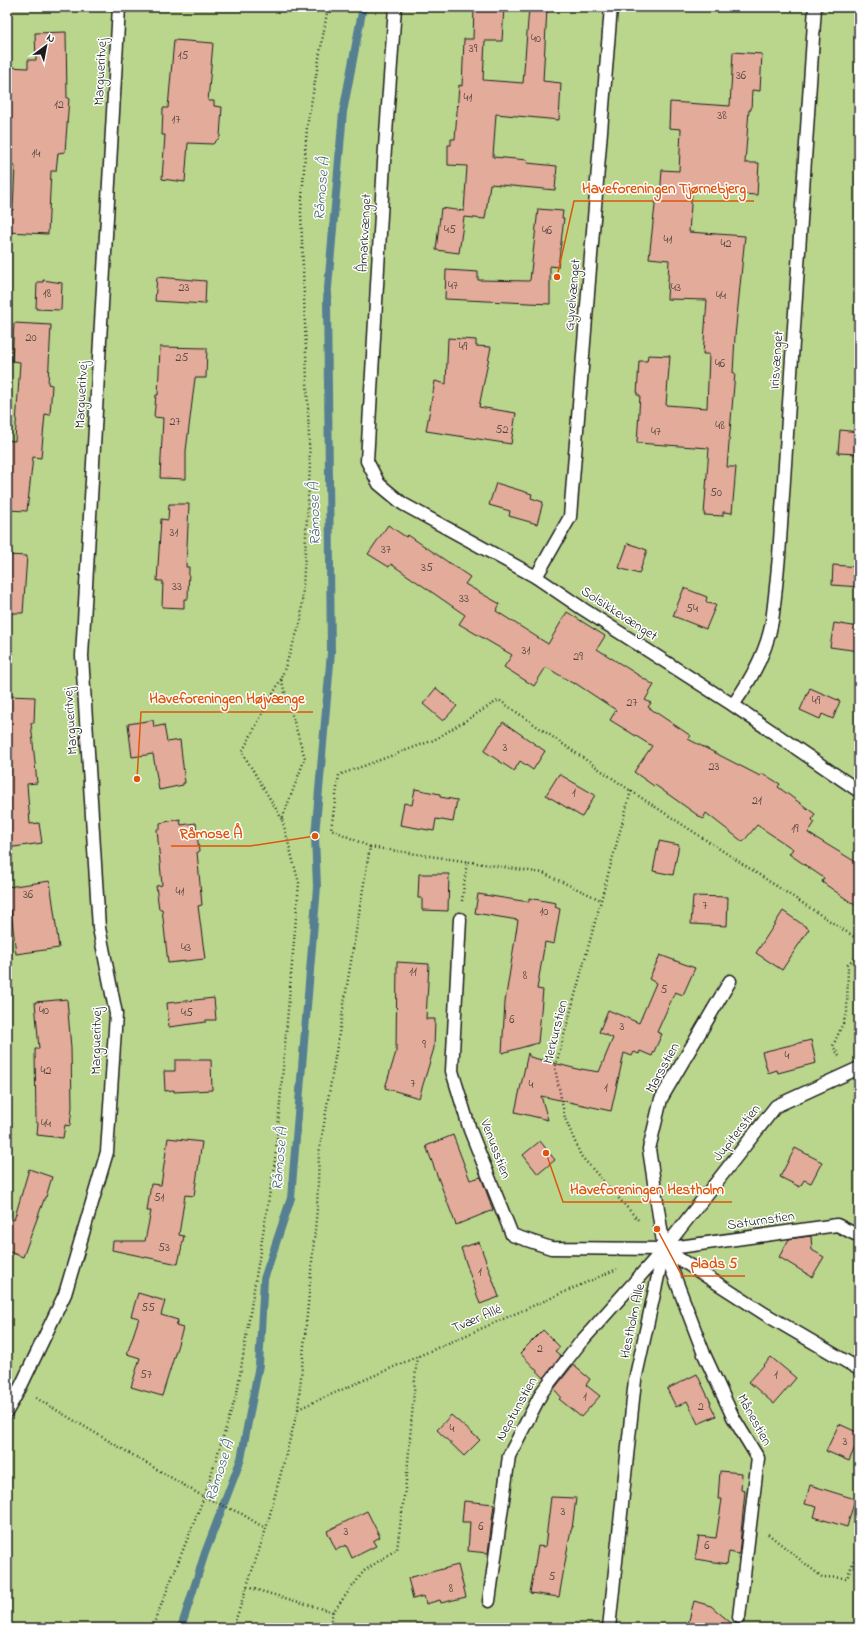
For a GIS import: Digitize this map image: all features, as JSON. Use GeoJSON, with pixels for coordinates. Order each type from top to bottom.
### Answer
{"type":"FeatureCollection","features":[{"type":"Feature","properties":{"kind":"lane","name":"Margueritvej"},"geometry":{"type":"LineString","coordinates":[[7,1411],[20,1388],[65,1294],[107,1152],[116,1014],[99,928],[82,656],[120,7]]}},
{"type":"Feature","properties":{"kind":"lane","name":"Åmarkvænget"},"geometry":{"type":"LineString","coordinates":[[367,461],[394,7]]}},
{"type":"Feature","properties":{"kind":"lane","name":"Gyvelvænget"},"geometry":{"type":"LineString","coordinates":[[536,577],[570,517],[610,7]]}},
{"type":"Feature","properties":{"kind":"lane","name":"Irisvænget"},"geometry":{"type":"LineString","coordinates":[[733,705],[747,685],[762,654],[772,622],[780,548],[815,7]]}},
{"type":"Feature","properties":{"kind":"lane","name":"Solsikkevænget"},"geometry":{"type":"LineString","coordinates":[[367,461],[380,484],[403,504],[536,577],[583,609],[733,705],[859,791]]}},
{"type":"Feature","properties":{"kind":"lane","name":"Venusstien"},"geometry":{"type":"LineString","coordinates":[[460,919],[452,1071],[470,1130],[512,1235],[550,1248],[664,1249]]}},
{"type":"Feature","properties":{"kind":"lane","name":"Marsstien"},"geometry":{"type":"LineString","coordinates":[[664,1249],[649,1149],[661,1099],[730,981]]}},
{"type":"Feature","properties":{"kind":"lane","name":"Jupiterstien"},"geometry":{"type":"LineString","coordinates":[[664,1249],[776,1106],[854,1070]]}},
{"type":"Feature","properties":{"kind":"lane","name":"Saturnstien"},"geometry":{"type":"LineString","coordinates":[[664,1249],[837,1225],[859,1236]]}},
{"type":"Feature","properties":{"kind":"lane"},"geometry":{"type":"LineString","coordinates":[[664,1249],[765,1314],[859,1369]]}},
{"type":"Feature","properties":{"kind":"lane","name":"Månestien"},"geometry":{"type":"LineString","coordinates":[[664,1249],[704,1354],[730,1410],[758,1458],[738,1617]]}},
{"type":"Feature","properties":{"kind":"lane","name":"Neptunstien"},"geometry":{"type":"LineString","coordinates":[[489,1601],[509,1456],[542,1392],[580,1343],[664,1249]]}},
{"type":"Feature","properties":{"kind":"lane","name":"Hestholm Alle"},"geometry":{"type":"LineString","coordinates":[[609,1628],[635,1380],[664,1249]]}},
{"type":"Feature","properties":{"kind":"path"},"geometry":{"type":"LineString","coordinates":[[152,1628],[204,1497],[237,1393],[275,1160],[299,883],[282,819],[242,752],[281,679],[301,621],[310,466],[301,212],[307,127],[328,7]]}},
{"type":"Feature","properties":{"kind":"path"},"geometry":{"type":"LineString","coordinates":[[281,679],[305,758],[282,819]]}},
{"type":"Feature","properties":{"kind":"path"},"geometry":{"type":"LineString","coordinates":[[601,900],[543,873],[370,847],[331,829],[339,775],[434,740],[499,700],[631,791],[859,940]]}},
{"type":"Feature","properties":{"kind":"path","name":"Merkurstien"},"geometry":{"type":"LineString","coordinates":[[631,791],[555,1068],[565,1118],[581,1156],[643,1226]]}},
{"type":"Feature","properties":{"kind":"path"},"geometry":{"type":"LineString","coordinates":[[233,1628],[266,1529],[298,1409],[317,1210],[319,1154],[370,847]]}},
{"type":"Feature","properties":{"kind":"path"},"geometry":{"type":"LineString","coordinates":[[460,919],[467,861]]}},
{"type":"Feature","properties":{"kind":"path"},"geometry":{"type":"LineString","coordinates":[[854,1070],[833,1046],[847,1014],[848,964],[859,954]]}},
{"type":"Feature","properties":{"kind":"path","name":"Tvær Allé"},"geometry":{"type":"LineString","coordinates":[[298,1409],[621,1268]]}},
{"type":"Feature","properties":{"kind":"path"},"geometry":{"type":"LineString","coordinates":[[329,1628],[333,1612],[364,1570],[397,1549],[407,1474],[417,1356]]}},
{"type":"Feature","properties":{"kind":"path"},"geometry":{"type":"LineString","coordinates":[[20,1388],[204,1497],[242,1514],[266,1529]]}},
{"type":"Feature","properties":{"kind":"path"},"geometry":{"type":"LineString","coordinates":[[750,1519],[822,1577],[847,1578],[859,1547]]}},
{"type":"Feature","properties":{"kind":"path"},"geometry":{"type":"LineString","coordinates":[[247,1587],[333,1612]]}},
{"type":"Feature","properties":{"kind":"green space"},"geometry":{"type":"Polygon","coordinates":[[[7,7],[859,7],[859,1628],[7,1628],[7,7]]]}},
{"type":"Feature","properties":{"kind":"building"},"geometry":{"type":"Polygon","coordinates":[[[474,7],[504,7],[502,41],[485,41],[483,80],[523,83],[529,8],[547,9],[543,81],[561,83],[559,120],[496,114],[493,157],[528,160],[527,163],[557,166],[555,190],[490,184],[485,219],[464,217],[459,253],[436,250],[441,208],[464,211],[467,166],[448,165],[448,145],[451,145],[451,139],[455,139],[459,85],[462,86],[464,39],[473,39],[474,7]]]}},
{"type":"Feature","properties":{"kind":"building"},"geometry":{"type":"Polygon","coordinates":[[[66,32],[67,98],[69,98],[65,152],[58,153],[56,171],[51,171],[48,234],[7,232],[7,209],[13,210],[15,166],[7,165],[7,67],[28,68],[28,60],[36,60],[35,33],[66,32]]]}},
{"type":"Feature","properties":{"kind":"building"},"geometry":{"type":"Polygon","coordinates":[[[174,40],[213,43],[208,101],[214,101],[214,106],[222,107],[220,137],[213,144],[188,143],[185,182],[162,179],[165,135],[162,135],[163,108],[168,108],[174,40]]]}},
{"type":"Feature","properties":{"kind":"building"},"geometry":{"type":"Polygon","coordinates":[[[733,52],[762,54],[760,91],[752,90],[745,163],[759,163],[757,195],[692,191],[689,232],[745,236],[735,336],[733,373],[735,373],[727,467],[736,467],[732,513],[723,512],[723,516],[704,515],[709,448],[637,443],[640,395],[637,395],[639,361],[647,361],[648,355],[670,356],[666,405],[707,408],[709,354],[703,354],[707,300],[667,299],[669,260],[649,258],[656,197],[660,197],[662,170],[679,171],[681,129],[669,128],[670,102],[730,106],[733,52]]]}},
{"type":"Feature","properties":{"kind":"building"},"geometry":{"type":"Polygon","coordinates":[[[538,209],[563,211],[562,218],[564,218],[558,267],[550,266],[550,304],[445,299],[446,270],[478,272],[478,280],[529,281],[538,209]]]}},
{"type":"Feature","properties":{"kind":"building"},"geometry":{"type":"Polygon","coordinates":[[[157,277],[206,281],[205,304],[155,301],[157,277]]]}},
{"type":"Feature","properties":{"kind":"building"},"geometry":{"type":"Polygon","coordinates":[[[43,280],[62,283],[61,310],[36,309],[37,282],[43,282],[43,280]]]}},
{"type":"Feature","properties":{"kind":"building"},"geometry":{"type":"Polygon","coordinates":[[[14,323],[51,325],[48,384],[52,385],[50,415],[45,414],[41,458],[33,457],[27,511],[7,510],[7,440],[15,441],[20,362],[12,361],[14,323]]]}},
{"type":"Feature","properties":{"kind":"building"},"geometry":{"type":"Polygon","coordinates":[[[448,338],[476,340],[476,346],[491,347],[479,407],[516,413],[511,444],[426,431],[435,381],[446,384],[448,338]]]}},
{"type":"Feature","properties":{"kind":"building"},"geometry":{"type":"Polygon","coordinates":[[[160,347],[207,348],[206,378],[195,378],[186,451],[186,479],[160,478],[163,418],[154,417],[156,395],[158,395],[160,347]]]}},
{"type":"Feature","properties":{"kind":"building"},"geometry":{"type":"Polygon","coordinates":[[[840,430],[859,432],[859,454],[838,453],[840,430]]]}},
{"type":"Feature","properties":{"kind":"building"},"geometry":{"type":"Polygon","coordinates":[[[496,483],[532,494],[531,498],[543,502],[537,524],[509,516],[510,511],[489,505],[496,483]]]}},
{"type":"Feature","properties":{"kind":"building"},"geometry":{"type":"Polygon","coordinates":[[[169,504],[189,504],[186,567],[189,567],[188,599],[184,599],[184,608],[162,607],[163,581],[157,581],[161,519],[168,520],[169,504]]]}},
{"type":"Feature","properties":{"kind":"building"},"geometry":{"type":"Polygon","coordinates":[[[388,525],[406,537],[408,535],[470,577],[465,584],[500,604],[496,611],[548,644],[567,612],[605,636],[597,649],[654,685],[645,700],[651,703],[648,707],[691,736],[688,739],[760,776],[762,773],[780,784],[778,787],[815,814],[812,820],[815,822],[808,833],[859,864],[859,908],[822,882],[824,878],[789,854],[793,849],[757,825],[743,842],[706,813],[703,819],[634,772],[652,746],[610,720],[616,710],[575,683],[574,684],[546,667],[534,686],[504,667],[512,655],[459,624],[465,615],[391,564],[389,567],[368,554],[388,525]]]}},
{"type":"Feature","properties":{"kind":"building"},"geometry":{"type":"Polygon","coordinates":[[[628,543],[647,550],[639,574],[619,568],[628,543]]]}},
{"type":"Feature","properties":{"kind":"building"},"geometry":{"type":"Polygon","coordinates":[[[7,555],[27,556],[23,613],[7,613],[7,555]]]}},
{"type":"Feature","properties":{"kind":"building"},"geometry":{"type":"Polygon","coordinates":[[[833,565],[859,567],[859,587],[832,585],[833,565]]]}},
{"type":"Feature","properties":{"kind":"building"},"geometry":{"type":"Polygon","coordinates":[[[684,588],[707,597],[706,601],[708,603],[716,605],[706,629],[673,616],[684,588]]]}},
{"type":"Feature","properties":{"kind":"building"},"geometry":{"type":"Polygon","coordinates":[[[834,623],[859,627],[859,651],[830,647],[834,623]]]}},
{"type":"Feature","properties":{"kind":"building"},"geometry":{"type":"Polygon","coordinates":[[[436,688],[457,706],[443,721],[423,704],[436,688]]]}},
{"type":"Feature","properties":{"kind":"building"},"geometry":{"type":"Polygon","coordinates":[[[810,688],[840,701],[833,719],[822,714],[820,719],[800,710],[810,688]]]}},
{"type":"Feature","properties":{"kind":"building"},"geometry":{"type":"Polygon","coordinates":[[[7,696],[35,697],[34,723],[31,723],[37,783],[27,784],[30,824],[39,823],[42,843],[7,848],[7,696]]]}},
{"type":"Feature","properties":{"kind":"building"},"geometry":{"type":"Polygon","coordinates":[[[153,720],[154,727],[164,725],[167,742],[180,740],[185,783],[183,783],[183,785],[159,790],[153,754],[132,757],[128,724],[153,720]]]}},
{"type":"Feature","properties":{"kind":"building"},"geometry":{"type":"Polygon","coordinates":[[[503,722],[545,751],[533,770],[520,761],[514,771],[484,751],[503,722]]]}},
{"type":"Feature","properties":{"kind":"building"},"geometry":{"type":"Polygon","coordinates":[[[559,774],[595,795],[582,817],[546,795],[559,774]]]}},
{"type":"Feature","properties":{"kind":"building"},"geometry":{"type":"Polygon","coordinates":[[[415,789],[440,794],[440,797],[457,800],[453,822],[436,819],[434,831],[400,825],[404,803],[412,805],[415,789]]]}},
{"type":"Feature","properties":{"kind":"building"},"geometry":{"type":"Polygon","coordinates":[[[180,819],[181,825],[196,823],[202,905],[198,906],[205,959],[168,963],[162,909],[159,909],[156,886],[162,885],[157,829],[160,829],[160,823],[180,819]]]}},
{"type":"Feature","properties":{"kind":"building"},"geometry":{"type":"Polygon","coordinates":[[[659,841],[679,845],[673,875],[653,871],[659,841]]]}},
{"type":"Feature","properties":{"kind":"building"},"geometry":{"type":"Polygon","coordinates":[[[419,874],[449,874],[448,911],[422,910],[422,898],[418,898],[419,874]]]}},
{"type":"Feature","properties":{"kind":"building"},"geometry":{"type":"Polygon","coordinates":[[[50,881],[59,948],[16,954],[11,910],[7,911],[7,887],[50,881]]]}},
{"type":"Feature","properties":{"kind":"building"},"geometry":{"type":"Polygon","coordinates":[[[478,894],[529,902],[529,898],[556,903],[555,907],[560,909],[554,944],[545,942],[537,989],[543,990],[538,1043],[502,1053],[505,1002],[518,920],[475,913],[478,894]]]}},
{"type":"Feature","properties":{"kind":"building"},"geometry":{"type":"Polygon","coordinates":[[[693,896],[728,897],[727,926],[691,924],[693,896]]]}},
{"type":"Feature","properties":{"kind":"building"},"geometry":{"type":"Polygon","coordinates":[[[783,911],[809,929],[782,970],[756,953],[783,911]]]}},
{"type":"Feature","properties":{"kind":"building"},"geometry":{"type":"Polygon","coordinates":[[[660,955],[695,968],[683,995],[675,992],[657,1032],[662,1034],[652,1056],[640,1051],[639,1054],[634,1052],[632,1056],[624,1053],[611,1111],[541,1096],[548,1120],[515,1112],[528,1053],[530,1057],[581,1070],[599,1072],[613,1038],[599,1032],[608,1010],[639,1023],[656,983],[649,979],[660,955]]]}},
{"type":"Feature","properties":{"kind":"building"},"geometry":{"type":"Polygon","coordinates":[[[397,962],[429,964],[426,1019],[435,1019],[434,1048],[419,1098],[385,1088],[396,1052],[397,962]]]}},
{"type":"Feature","properties":{"kind":"building"},"geometry":{"type":"Polygon","coordinates":[[[214,998],[216,1020],[206,1020],[206,1022],[169,1027],[167,1003],[214,998]]]}},
{"type":"Feature","properties":{"kind":"building"},"geometry":{"type":"Polygon","coordinates":[[[67,999],[71,1048],[72,1107],[70,1126],[65,1125],[63,1138],[37,1135],[38,1123],[36,1122],[35,1049],[39,1049],[35,1002],[67,999]]]}},
{"type":"Feature","properties":{"kind":"building"},"geometry":{"type":"Polygon","coordinates":[[[811,1040],[816,1063],[778,1073],[777,1070],[768,1073],[762,1052],[811,1040]]]}},
{"type":"Feature","properties":{"kind":"building"},"geometry":{"type":"Polygon","coordinates":[[[175,1060],[211,1060],[212,1090],[165,1091],[164,1071],[175,1071],[175,1060]]]}},
{"type":"Feature","properties":{"kind":"building"},"geometry":{"type":"Polygon","coordinates":[[[453,1135],[470,1180],[481,1177],[493,1210],[456,1225],[426,1146],[453,1135]]]}},
{"type":"Feature","properties":{"kind":"building"},"geometry":{"type":"Polygon","coordinates":[[[168,1138],[202,1142],[194,1196],[185,1195],[179,1235],[184,1236],[178,1264],[112,1250],[113,1241],[145,1241],[151,1211],[147,1211],[151,1184],[161,1185],[168,1138]]]}},
{"type":"Feature","properties":{"kind":"building"},"geometry":{"type":"Polygon","coordinates":[[[540,1141],[555,1160],[538,1174],[523,1155],[540,1141]]]}},
{"type":"Feature","properties":{"kind":"building"},"geometry":{"type":"Polygon","coordinates":[[[795,1148],[822,1162],[811,1183],[804,1180],[800,1187],[780,1177],[795,1148]]]}},
{"type":"Feature","properties":{"kind":"building"},"geometry":{"type":"Polygon","coordinates":[[[29,1169],[52,1177],[23,1257],[7,1251],[7,1218],[14,1220],[29,1169]]]}},
{"type":"Feature","properties":{"kind":"building"},"geometry":{"type":"Polygon","coordinates":[[[811,1236],[812,1250],[824,1257],[812,1277],[779,1257],[789,1239],[811,1236]]]}},
{"type":"Feature","properties":{"kind":"building"},"geometry":{"type":"Polygon","coordinates":[[[479,1242],[499,1297],[480,1304],[461,1248],[479,1242]]]}},
{"type":"Feature","properties":{"kind":"building"},"geometry":{"type":"Polygon","coordinates":[[[138,1293],[165,1301],[161,1315],[178,1320],[176,1326],[183,1328],[162,1396],[131,1387],[140,1358],[127,1354],[139,1318],[131,1316],[138,1293]]]}},
{"type":"Feature","properties":{"kind":"building"},"geometry":{"type":"Polygon","coordinates":[[[543,1330],[560,1347],[555,1351],[561,1356],[544,1378],[520,1353],[543,1330]]]}},
{"type":"Feature","properties":{"kind":"building"},"geometry":{"type":"Polygon","coordinates":[[[771,1357],[796,1378],[774,1404],[749,1382],[771,1357]]]}},
{"type":"Feature","properties":{"kind":"building"},"geometry":{"type":"Polygon","coordinates":[[[573,1365],[590,1379],[586,1385],[600,1396],[581,1417],[559,1399],[561,1397],[554,1389],[573,1365]]]}},
{"type":"Feature","properties":{"kind":"building"},"geometry":{"type":"Polygon","coordinates":[[[697,1374],[716,1416],[698,1424],[687,1401],[676,1407],[667,1389],[697,1374]]]}},
{"type":"Feature","properties":{"kind":"building"},"geometry":{"type":"Polygon","coordinates":[[[451,1415],[480,1440],[464,1456],[437,1430],[451,1415]]]}},
{"type":"Feature","properties":{"kind":"building"},"geometry":{"type":"Polygon","coordinates":[[[839,1424],[859,1433],[859,1438],[849,1461],[826,1451],[839,1424]]]}},
{"type":"Feature","properties":{"kind":"building"},"geometry":{"type":"Polygon","coordinates":[[[720,1471],[742,1473],[741,1490],[745,1491],[739,1554],[729,1552],[727,1564],[695,1559],[699,1536],[716,1538],[722,1499],[718,1499],[720,1471]]]}},
{"type":"Feature","properties":{"kind":"building"},"geometry":{"type":"Polygon","coordinates":[[[810,1485],[855,1499],[847,1527],[814,1517],[817,1507],[805,1504],[810,1485]]]}},
{"type":"Feature","properties":{"kind":"building"},"geometry":{"type":"Polygon","coordinates":[[[551,1497],[576,1498],[572,1529],[559,1597],[530,1593],[538,1546],[545,1547],[551,1497]]]}},
{"type":"Feature","properties":{"kind":"building"},"geometry":{"type":"Polygon","coordinates":[[[464,1501],[494,1504],[488,1553],[468,1551],[470,1522],[462,1522],[464,1501]]]}},
{"type":"Feature","properties":{"kind":"building"},"geometry":{"type":"Polygon","coordinates":[[[367,1511],[380,1537],[373,1541],[376,1546],[352,1558],[346,1545],[336,1550],[327,1531],[367,1511]]]}},
{"type":"Feature","properties":{"kind":"building"},"geometry":{"type":"Polygon","coordinates":[[[458,1565],[466,1597],[441,1603],[440,1600],[426,1604],[424,1596],[413,1599],[408,1578],[458,1565]]]}},
{"type":"Feature","properties":{"kind":"building"},"geometry":{"type":"Polygon","coordinates":[[[694,1601],[711,1606],[737,1628],[687,1628],[694,1601]]]}},
{"type":"Feature","properties":{"kind":"waterway","name":"Råmose Å"},"geometry":{"type":"LineString","coordinates":[[181,1628],[205,1553],[241,1459],[259,1365],[264,1279],[291,1198],[317,887],[315,836],[331,652],[327,299],[343,112],[363,7]]}},
{"type":"Feature","properties":{"kind":"place","name":"Haveforeningen Tjørnebjerg"},"geometry":{"type":"Point","coordinates":[557,277]}},
{"type":"Feature","properties":{"kind":"place","name":"Haveforeningen Højvænge"},"geometry":{"type":"Point","coordinates":[137,779]}},
{"type":"Feature","properties":{"kind":"place","name":"Råmose Å"},"geometry":{"type":"Point","coordinates":[315,836]}},
{"type":"Feature","properties":{"kind":"place","name":"Haveforeningen Hestholm"},"geometry":{"type":"Point","coordinates":[546,1153]}},
{"type":"Feature","properties":{"kind":"place","name":"plads 5"},"geometry":{"type":"Point","coordinates":[657,1229]}}]}
